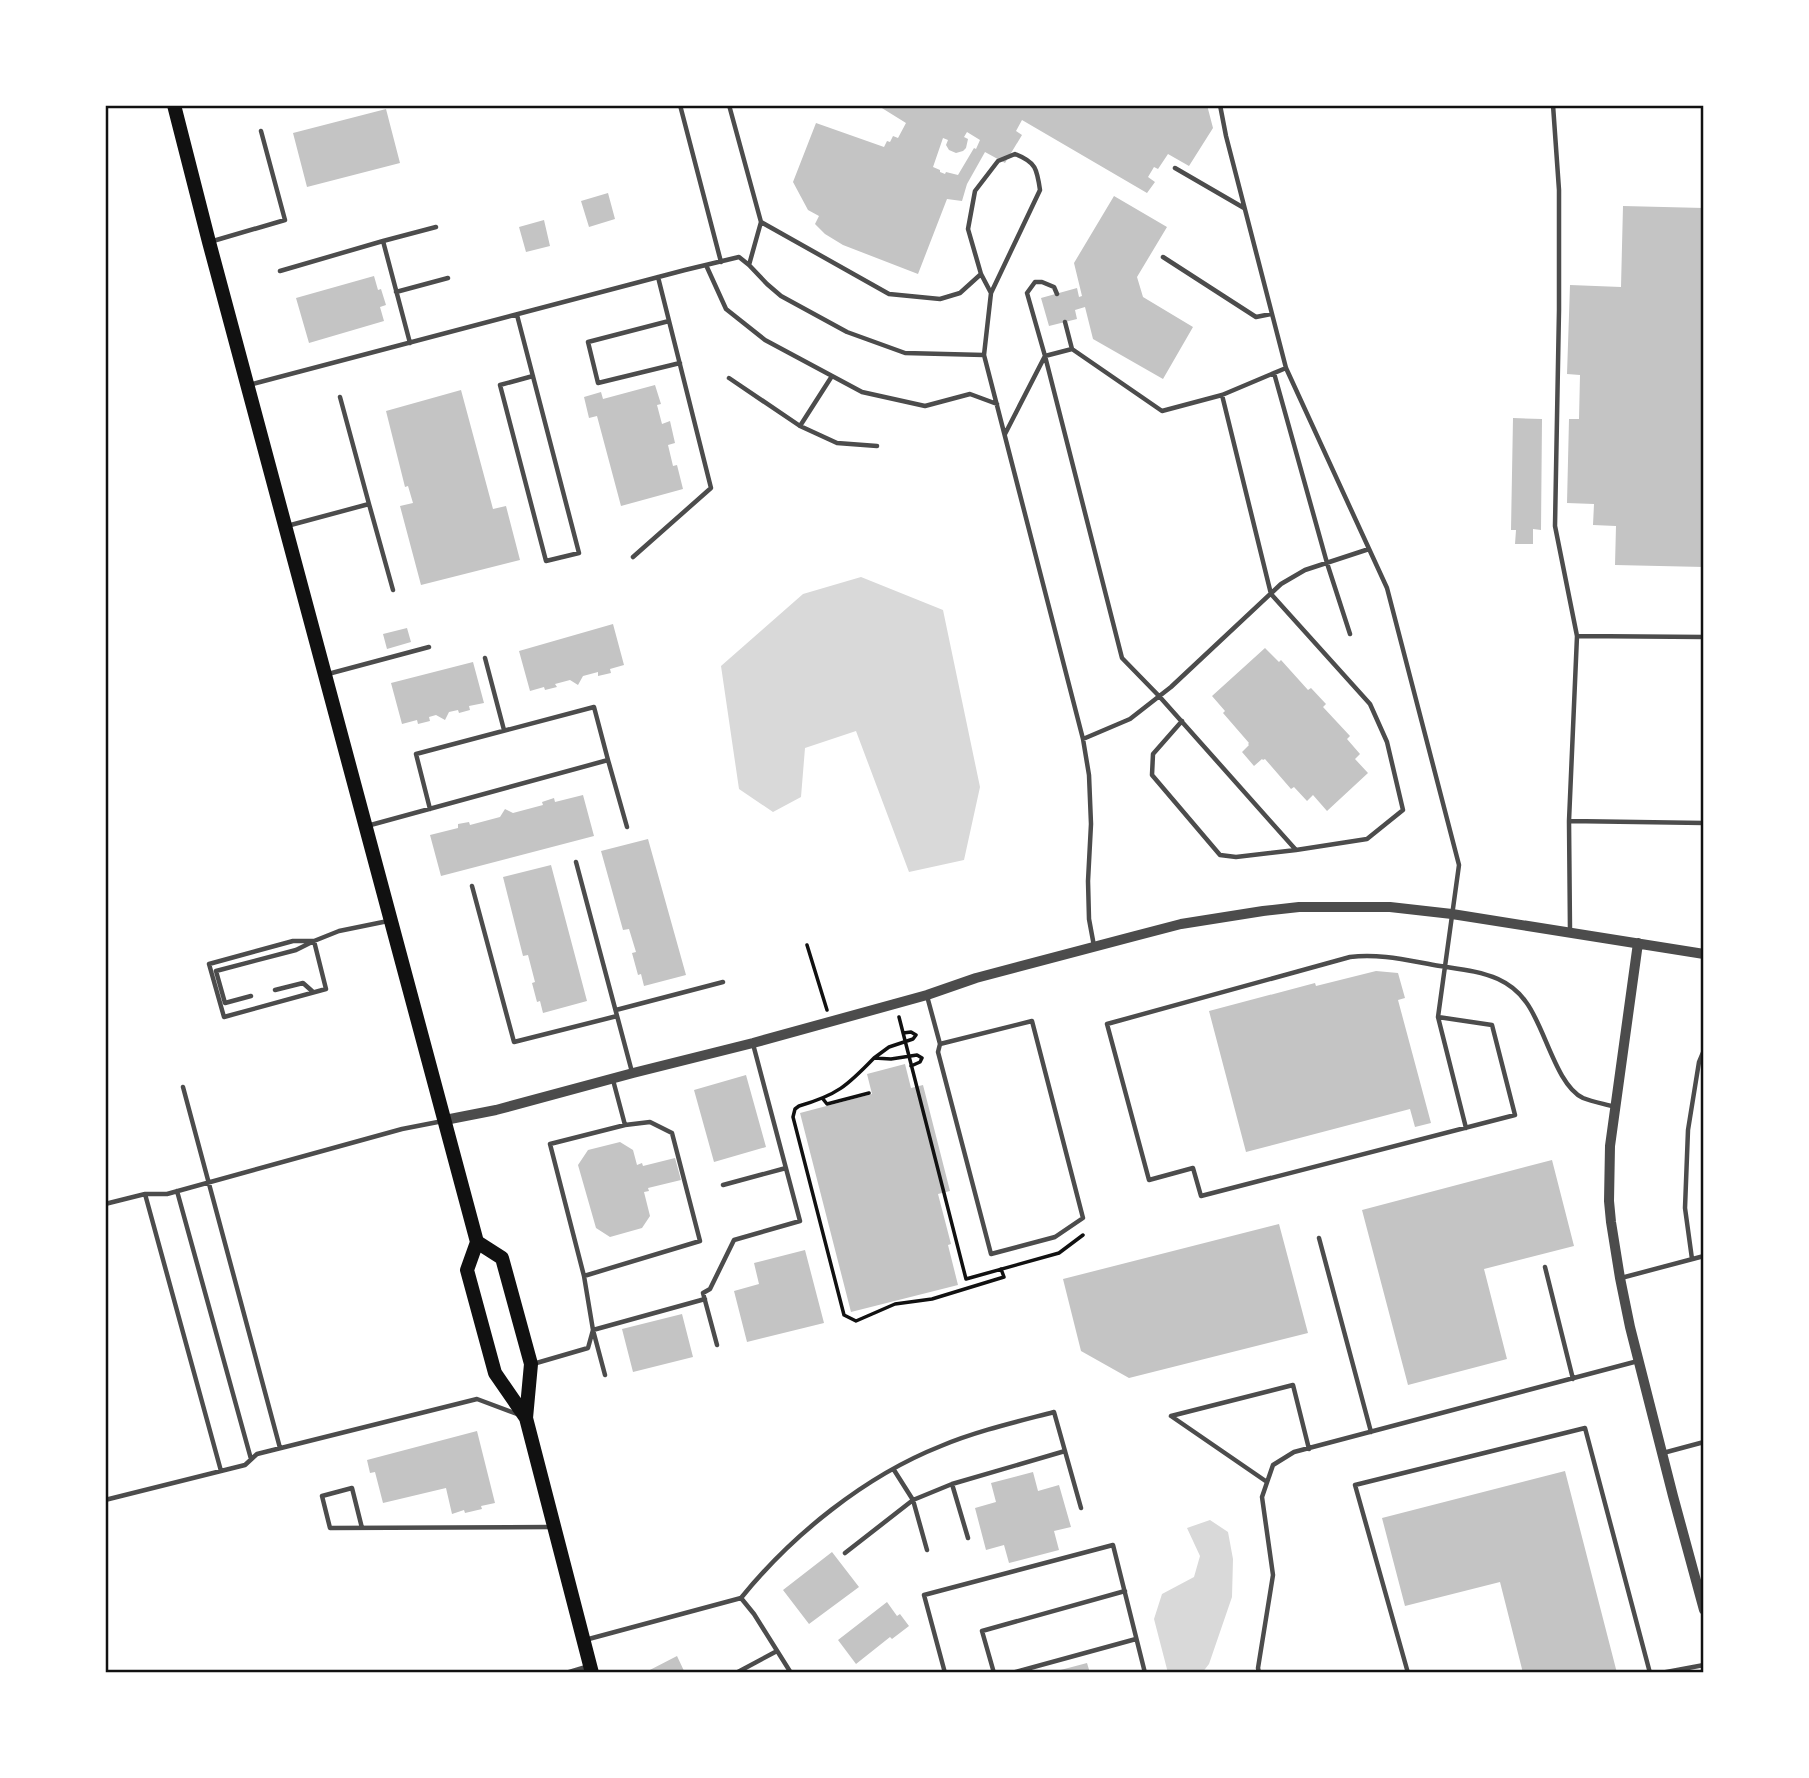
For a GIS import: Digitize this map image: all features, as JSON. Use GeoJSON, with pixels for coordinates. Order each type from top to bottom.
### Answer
{"type":"FeatureCollection","features":[{"type":"Feature","properties":{"kind":"main road"},"geometry":{"type":"LineString","coordinates":[[174,105],[477,1242],[467,1270],[495,1373],[526,1418],[592,1670]]}},
{"type":"Feature","properties":{"kind":"main road"},"geometry":{"type":"LineString","coordinates":[[477,1242],[502,1258],[531,1364],[526,1418]]}},
{"type":"Feature","properties":{"kind":"street"},"geometry":{"type":"LineString","coordinates":[[445,1120],[496,1110],[753,1043],[926,995],[976,978],[1094,947],[1181,925],[1263,911],[1299,907],[1390,907],[1452,914],[1704,954]]}},
{"type":"Feature","properties":{"kind":"street"},"geometry":{"type":"LineString","coordinates":[[1638,943],[1615,1107],[1609,1201],[1620,1278],[1639,1361],[1704,1610]]}},
{"type":"Feature","properties":{"kind":"lane"},"geometry":{"type":"LineString","coordinates":[[680,105],[720,262]]}},
{"type":"Feature","properties":{"kind":"lane"},"geometry":{"type":"LineString","coordinates":[[729,105],[761,222],[749,265]]}},
{"type":"Feature","properties":{"kind":"lane"},"geometry":{"type":"LineString","coordinates":[[1220,105],[1286,368],[1387,588],[1459,865],[1438,1017],[1466,1128]]}},
{"type":"Feature","properties":{"kind":"lane"},"geometry":{"type":"LineString","coordinates":[[1553,105],[1559,190],[1555,526],[1577,636],[1569,821],[1570,932]]}},
{"type":"Feature","properties":{"kind":"lane"},"geometry":{"type":"LineString","coordinates":[[209,242],[285,220],[261,131]]}},
{"type":"Feature","properties":{"kind":"lane"},"geometry":{"type":"LineString","coordinates":[[991,293],[981,274],[968,229],[975,191],[998,161],[1015,154],[1029,159],[1038,172],[1040,190],[991,293],[984,355],[1083,739],[1089,775],[1089,919],[1094,947]]}},
{"type":"Feature","properties":{"kind":"lane"},"geometry":{"type":"LineString","coordinates":[[1175,168],[1244,208]]}},
{"type":"Feature","properties":{"kind":"lane"},"geometry":{"type":"LineString","coordinates":[[761,222],[889,294],[940,299],[960,293],[981,274]]}},
{"type":"Feature","properties":{"kind":"lane"},"geometry":{"type":"LineString","coordinates":[[280,271],[436,228]]}},
{"type":"Feature","properties":{"kind":"lane"},"geometry":{"type":"LineString","coordinates":[[383,242],[410,343]]}},
{"type":"Feature","properties":{"kind":"lane"},"geometry":{"type":"LineString","coordinates":[[248,386],[739,257],[781,296],[847,332],[905,353],[984,355]]}},
{"type":"Feature","properties":{"kind":"lane"},"geometry":{"type":"LineString","coordinates":[[1163,257],[1256,317],[1271,314]]}},
{"type":"Feature","properties":{"kind":"lane"},"geometry":{"type":"LineString","coordinates":[[706,265],[726,309],[765,340],[862,392],[925,406],[970,394],[997,404]]}},
{"type":"Feature","properties":{"kind":"lane"},"geometry":{"type":"LineString","coordinates":[[633,557],[711,488],[658,277]]}},
{"type":"Feature","properties":{"kind":"lane"},"geometry":{"type":"LineString","coordinates":[[396,292],[449,278]]}},
{"type":"Feature","properties":{"kind":"lane"},"geometry":{"type":"LineString","coordinates":[[1057,294],[1054,286],[1042,282],[1035,282],[1027,293],[1122,658],[1296,849]]}},
{"type":"Feature","properties":{"kind":"lane"},"geometry":{"type":"LineString","coordinates":[[517,315],[533,376],[579,553],[546,561],[500,385],[533,376]]}},
{"type":"Feature","properties":{"kind":"lane"},"geometry":{"type":"LineString","coordinates":[[668,321],[588,342],[598,383],[680,363]]}},
{"type":"Feature","properties":{"kind":"lane"},"geometry":{"type":"LineString","coordinates":[[1065,322],[1072,349],[1162,411],[1222,396],[1286,368]]}},
{"type":"Feature","properties":{"kind":"lane"},"geometry":{"type":"LineString","coordinates":[[1004,434],[1045,356],[1072,349]]}},
{"type":"Feature","properties":{"kind":"lane"},"geometry":{"type":"LineString","coordinates":[[1274,373],[1350,634]]}},
{"type":"Feature","properties":{"kind":"lane"},"geometry":{"type":"LineString","coordinates":[[800,426],[832,376]]}},
{"type":"Feature","properties":{"kind":"lane"},"geometry":{"type":"LineString","coordinates":[[729,378],[800,426],[837,443],[877,446]]}},
{"type":"Feature","properties":{"kind":"lane"},"geometry":{"type":"LineString","coordinates":[[1182,721],[1153,754],[1152,775],[1220,855],[1236,857],[1367,839],[1403,810],[1387,742],[1370,704],[1271,594],[1222,396]]}},
{"type":"Feature","properties":{"kind":"lane"},"geometry":{"type":"LineString","coordinates":[[340,397],[393,590]]}},
{"type":"Feature","properties":{"kind":"lane"},"geometry":{"type":"LineString","coordinates":[[286,527],[369,504]]}},
{"type":"Feature","properties":{"kind":"lane"},"geometry":{"type":"LineString","coordinates":[[1083,739],[1130,719],[1159,696],[1281,584],[1305,570],[1370,550]]}},
{"type":"Feature","properties":{"kind":"lane"},"geometry":{"type":"LineString","coordinates":[[1577,636],[1704,637]]}},
{"type":"Feature","properties":{"kind":"lane"},"geometry":{"type":"LineString","coordinates":[[326,675],[429,647]]}},
{"type":"Feature","properties":{"kind":"lane"},"geometry":{"type":"LineString","coordinates":[[485,658],[505,730]]}},
{"type":"Feature","properties":{"kind":"lane"},"geometry":{"type":"LineString","coordinates":[[430,809],[415,754],[594,707],[627,827]]}},
{"type":"Feature","properties":{"kind":"lane"},"geometry":{"type":"LineString","coordinates":[[367,827],[608,760]]}},
{"type":"Feature","properties":{"kind":"lane"},"geometry":{"type":"LineString","coordinates":[[1569,821],[1704,823]]}},
{"type":"Feature","properties":{"kind":"lane"},"geometry":{"type":"LineString","coordinates":[[576,862],[633,1073]]}},
{"type":"Feature","properties":{"kind":"lane"},"geometry":{"type":"LineString","coordinates":[[472,886],[514,1042],[723,982]]}},
{"type":"Feature","properties":{"kind":"lane"},"geometry":{"type":"LineString","coordinates":[[251,996],[225,1003],[216,971],[296,950],[338,931],[392,920]]}},
{"type":"Feature","properties":{"kind":"lane"},"geometry":{"type":"LineString","coordinates":[[293,941],[314,941],[326,989],[224,1017],[209,964],[293,941]]}},
{"type":"Feature","properties":{"kind":"lane"},"geometry":{"type":"LineString","coordinates":[[1438,1017],[1492,1025],[1515,1115],[1201,1196],[1193,1168],[1149,1180],[1107,1024],[1350,957],[1374,955],[1445,967],[1490,976],[1510,986],[1534,1014],[1560,1073],[1569,1086],[1583,1098],[1615,1107]]}},
{"type":"Feature","properties":{"kind":"lane"},"geometry":{"type":"LineString","coordinates":[[275,990],[303,983],[312,992]]}},
{"type":"Feature","properties":{"kind":"lane"},"geometry":{"type":"LineString","coordinates":[[926,995],[940,1044],[937,1052],[992,1254],[1055,1237],[1083,1218],[1032,1021],[940,1044]]}},
{"type":"Feature","properties":{"kind":"lane"},"geometry":{"type":"LineString","coordinates":[[718,1345],[703,1293],[710,1289],[734,1240],[800,1221],[753,1043]]}},
{"type":"Feature","properties":{"kind":"lane"},"geometry":{"type":"LineString","coordinates":[[1692,1259],[1685,1208],[1688,1130],[1699,1062],[1704,1050]]}},
{"type":"Feature","properties":{"kind":"lane"},"geometry":{"type":"LineString","coordinates":[[614,1080],[625,1125]]}},
{"type":"Feature","properties":{"kind":"lane"},"geometry":{"type":"LineString","coordinates":[[183,1087],[281,1448]]}},
{"type":"Feature","properties":{"kind":"lane"},"geometry":{"type":"LineString","coordinates":[[105,1204],[145,1194],[167,1194],[402,1129],[445,1120]]}},
{"type":"Feature","properties":{"kind":"lane"},"geometry":{"type":"LineString","coordinates":[[584,1276],[700,1241],[672,1133],[650,1122],[625,1125],[550,1144],[606,1375]]}},
{"type":"Feature","properties":{"kind":"lane"},"geometry":{"type":"LineString","coordinates":[[723,1185],[786,1168]]}},
{"type":"Feature","properties":{"kind":"lane"},"geometry":{"type":"LineString","coordinates":[[177,1191],[251,1460]]}},
{"type":"Feature","properties":{"kind":"lane"},"geometry":{"type":"LineString","coordinates":[[145,1194],[221,1471]]}},
{"type":"Feature","properties":{"kind":"lane"},"geometry":{"type":"LineString","coordinates":[[1319,1238],[1371,1432]]}},
{"type":"Feature","properties":{"kind":"lane"},"geometry":{"type":"LineString","coordinates":[[1620,1278],[1704,1256]]}},
{"type":"Feature","properties":{"kind":"lane"},"geometry":{"type":"LineString","coordinates":[[1545,1267],[1573,1379]]}},
{"type":"Feature","properties":{"kind":"lane"},"geometry":{"type":"LineString","coordinates":[[593,1330],[705,1299]]}},
{"type":"Feature","properties":{"kind":"lane"},"geometry":{"type":"LineString","coordinates":[[531,1364],[588,1348],[593,1330]]}},
{"type":"Feature","properties":{"kind":"lane"},"geometry":{"type":"LineString","coordinates":[[1259,1673],[1273,1575],[1262,1497],[1273,1465],[1294,1452],[1639,1361]]}},
{"type":"Feature","properties":{"kind":"lane"},"geometry":{"type":"LineString","coordinates":[[1267,1482],[1171,1416],[1293,1385],[1309,1449]]}},
{"type":"Feature","properties":{"kind":"lane"},"geometry":{"type":"LineString","coordinates":[[105,1500],[245,1465],[257,1454],[477,1399],[526,1418]]}},
{"type":"Feature","properties":{"kind":"lane"},"geometry":{"type":"LineString","coordinates":[[584,1641],[741,1598],[786,1548],[849,1497],[916,1457],[982,1431],[1054,1412],[1081,1508]]}},
{"type":"Feature","properties":{"kind":"lane"},"geometry":{"type":"LineString","coordinates":[[1408,1673],[1355,1485],[1585,1428],[1650,1673]]}},
{"type":"Feature","properties":{"kind":"lane"},"geometry":{"type":"LineString","coordinates":[[1662,1454],[1704,1442]]}},
{"type":"Feature","properties":{"kind":"lane"},"geometry":{"type":"LineString","coordinates":[[845,1553],[913,1500],[952,1484],[1065,1451]]}},
{"type":"Feature","properties":{"kind":"lane"},"geometry":{"type":"LineString","coordinates":[[894,1469],[913,1500],[927,1550]]}},
{"type":"Feature","properties":{"kind":"lane"},"geometry":{"type":"LineString","coordinates":[[952,1484],[968,1538]]}},
{"type":"Feature","properties":{"kind":"lane"},"geometry":{"type":"LineString","coordinates":[[362,1528],[352,1488],[322,1496],[330,1528],[362,1528],[555,1527]]}},
{"type":"Feature","properties":{"kind":"lane"},"geometry":{"type":"LineString","coordinates":[[945,1673],[924,1595],[1113,1545],[1145,1673]]}},
{"type":"Feature","properties":{"kind":"lane"},"geometry":{"type":"LineString","coordinates":[[994,1673],[982,1631],[1125,1591]]}},
{"type":"Feature","properties":{"kind":"lane"},"geometry":{"type":"LineString","coordinates":[[741,1598],[791,1673]]}},
{"type":"Feature","properties":{"kind":"lane"},"geometry":{"type":"LineString","coordinates":[[1013,1673],[1136,1639]]}},
{"type":"Feature","properties":{"kind":"lane"},"geometry":{"type":"LineString","coordinates":[[736,1673],[777,1651]]}},
{"type":"Feature","properties":{"kind":"lane"},"geometry":{"type":"LineString","coordinates":[[1661,1673],[1704,1665]]}},
{"type":"Feature","properties":{"kind":"lane"},"geometry":{"type":"LineString","coordinates":[[566,1673],[592,1670]]}},
{"type":"Feature","properties":{"kind":"path"},"geometry":{"type":"LineString","coordinates":[[807,945],[831,1021]]}},
{"type":"Feature","properties":{"kind":"path"},"geometry":{"type":"LineString","coordinates":[[874,1058],[909,1056],[905,1042],[889,1047],[874,1058],[835,1094],[799,1106],[793,1116],[844,1315],[856,1321],[895,1304],[932,1298],[1004,1277],[1002,1269]]}},
{"type":"Feature","properties":{"kind":"path"},"geometry":{"type":"LineString","coordinates":[[823,1099],[827,1104],[869,1093]]}},
{"type":"Feature","properties":{"kind":"path"},"geometry":{"type":"LineString","coordinates":[[930,1292],[932,1298]]}},
{"type":"Feature","properties":{"kind":"shaded area"},"geometry":{"type":"Polygon","coordinates":[[[861,577],[943,610],[980,787],[964,860],[909,872],[856,731],[805,748],[801,797],[773,812],[739,789],[721,666],[803,594],[861,577]]]}},
{"type":"Feature","properties":{"kind":"shaded area"},"geometry":{"type":"Polygon","coordinates":[[[1210,1520],[1228,1532],[1233,1559],[1232,1597],[1209,1664],[1202,1673],[1168,1673],[1154,1619],[1162,1594],[1194,1577],[1200,1556],[1187,1528],[1210,1520]]]}},
{"type":"Feature","properties":{"kind":"building"},"geometry":{"type":"Polygon","coordinates":[[[877,105],[1207,105],[1213,128],[1189,166],[1168,154],[1158,169],[1154,167],[1148,177],[1155,182],[1147,193],[1022,120],[1016,131],[1022,135],[1005,163],[985,152],[967,184],[962,201],[947,199],[918,274],[843,245],[825,234],[815,224],[819,216],[808,210],[793,182],[816,123],[884,147],[893,136],[898,138],[906,123],[877,105]],[[967,132],[964,137],[968,139],[966,148],[956,153],[949,150],[946,145],[948,140],[943,138],[933,167],[945,174],[958,175],[980,140],[967,132]]]}},
{"type":"Feature","properties":{"kind":"building"},"geometry":{"type":"Polygon","coordinates":[[[386,109],[400,163],[307,187],[293,133],[386,109]]]}},
{"type":"Feature","properties":{"kind":"building"},"geometry":{"type":"Polygon","coordinates":[[[608,193],[615,219],[589,227],[581,201],[608,193]]]}},
{"type":"Feature","properties":{"kind":"building"},"geometry":{"type":"Polygon","coordinates":[[[1114,196],[1167,227],[1137,277],[1143,297],[1193,327],[1163,379],[1093,339],[1085,307],[1075,310],[1077,319],[1049,326],[1041,298],[1077,288],[1079,297],[1082,296],[1074,263],[1114,196]]]}},
{"type":"Feature","properties":{"kind":"building"},"geometry":{"type":"Polygon","coordinates":[[[1623,206],[1704,208],[1704,567],[1615,565],[1616,526],[1593,525],[1594,504],[1567,503],[1569,419],[1579,419],[1580,375],[1567,374],[1570,285],[1621,287],[1623,206]]]}},
{"type":"Feature","properties":{"kind":"building"},"geometry":{"type":"Polygon","coordinates":[[[544,220],[550,246],[526,252],[519,227],[544,220]]]}},
{"type":"Feature","properties":{"kind":"building"},"geometry":{"type":"Polygon","coordinates":[[[374,276],[386,305],[380,307],[384,321],[309,343],[296,298],[374,276]]]}},
{"type":"Feature","properties":{"kind":"building"},"geometry":{"type":"Polygon","coordinates":[[[655,385],[661,404],[657,405],[662,424],[670,421],[675,443],[668,445],[683,489],[621,506],[597,416],[589,418],[584,397],[601,392],[603,399],[655,385]]]}},
{"type":"Feature","properties":{"kind":"building"},"geometry":{"type":"Polygon","coordinates":[[[461,390],[493,509],[506,506],[520,560],[421,585],[400,506],[413,503],[408,486],[405,487],[386,411],[461,390]]]}},
{"type":"Feature","properties":{"kind":"building"},"geometry":{"type":"Polygon","coordinates":[[[1513,418],[1542,419],[1541,530],[1533,529],[1533,544],[1515,544],[1516,530],[1511,530],[1513,418]]]}},
{"type":"Feature","properties":{"kind":"building"},"geometry":{"type":"Polygon","coordinates":[[[613,624],[624,665],[610,669],[611,673],[598,676],[598,672],[583,676],[578,685],[570,680],[555,684],[557,687],[530,691],[519,651],[613,624]]]}},
{"type":"Feature","properties":{"kind":"building"},"geometry":{"type":"Polygon","coordinates":[[[407,628],[411,642],[387,649],[383,634],[407,628]]]}},
{"type":"Feature","properties":{"kind":"building"},"geometry":{"type":"Polygon","coordinates":[[[1265,648],[1326,704],[1323,707],[1350,736],[1347,739],[1360,754],[1355,759],[1368,773],[1327,811],[1313,795],[1307,801],[1294,787],[1291,789],[1265,759],[1254,766],[1242,752],[1249,743],[1212,696],[1265,648]]]}},
{"type":"Feature","properties":{"kind":"building"},"geometry":{"type":"Polygon","coordinates":[[[473,662],[484,703],[469,706],[470,710],[459,713],[458,710],[449,712],[445,720],[436,715],[429,717],[430,721],[418,724],[417,720],[402,724],[391,683],[473,662]]]}},
{"type":"Feature","properties":{"kind":"building"},"geometry":{"type":"Polygon","coordinates":[[[583,795],[594,836],[441,876],[430,835],[458,828],[458,824],[469,822],[470,825],[500,817],[505,809],[513,813],[543,805],[542,802],[554,798],[555,802],[583,795]]]}},
{"type":"Feature","properties":{"kind":"building"},"geometry":{"type":"Polygon","coordinates":[[[648,839],[686,975],[644,986],[632,953],[636,952],[629,929],[623,930],[601,851],[648,839]]]}},
{"type":"Feature","properties":{"kind":"building"},"geometry":{"type":"Polygon","coordinates":[[[551,865],[587,1001],[543,1013],[532,983],[535,982],[528,955],[523,956],[503,877],[551,865]]]}},
{"type":"Feature","properties":{"kind":"building"},"geometry":{"type":"Polygon","coordinates":[[[1376,971],[1398,973],[1405,998],[1398,1000],[1431,1123],[1415,1127],[1410,1109],[1246,1152],[1209,1011],[1315,983],[1316,986],[1376,971]]]}},
{"type":"Feature","properties":{"kind":"building"},"geometry":{"type":"Polygon","coordinates":[[[905,1064],[911,1088],[923,1085],[950,1191],[938,1194],[958,1285],[851,1312],[800,1113],[872,1094],[867,1074],[905,1064]]]}},
{"type":"Feature","properties":{"kind":"building"},"geometry":{"type":"Polygon","coordinates":[[[746,1075],[766,1147],[714,1162],[694,1090],[746,1075]]]}},
{"type":"Feature","properties":{"kind":"building"},"geometry":{"type":"Polygon","coordinates":[[[620,1142],[633,1150],[637,1165],[675,1158],[681,1180],[648,1188],[649,1191],[644,1192],[650,1216],[642,1228],[610,1237],[596,1228],[578,1165],[588,1150],[620,1142]]]}},
{"type":"Feature","properties":{"kind":"building"},"geometry":{"type":"Polygon","coordinates":[[[1552,1160],[1574,1246],[1484,1269],[1507,1359],[1408,1385],[1362,1210],[1552,1160]]]}},
{"type":"Feature","properties":{"kind":"building"},"geometry":{"type":"Polygon","coordinates":[[[1279,1224],[1308,1333],[1129,1378],[1081,1351],[1063,1279],[1279,1224]]]}},
{"type":"Feature","properties":{"kind":"building"},"geometry":{"type":"Polygon","coordinates":[[[805,1250],[824,1323],[747,1342],[734,1291],[759,1284],[754,1263],[805,1250]]]}},
{"type":"Feature","properties":{"kind":"building"},"geometry":{"type":"Polygon","coordinates":[[[682,1314],[693,1357],[633,1372],[622,1329],[682,1314]]]}},
{"type":"Feature","properties":{"kind":"building"},"geometry":{"type":"Polygon","coordinates":[[[477,1431],[495,1503],[481,1506],[482,1509],[452,1514],[446,1488],[383,1503],[375,1472],[370,1473],[367,1460],[477,1431]]]}},
{"type":"Feature","properties":{"kind":"building"},"geometry":{"type":"Polygon","coordinates":[[[1565,1471],[1617,1673],[1523,1673],[1500,1582],[1405,1606],[1382,1518],[1565,1471]]]}},
{"type":"Feature","properties":{"kind":"building"},"geometry":{"type":"Polygon","coordinates":[[[1033,1472],[1038,1491],[1059,1485],[1071,1527],[1054,1531],[1059,1550],[1009,1563],[1004,1545],[986,1550],[975,1508],[996,1502],[991,1483],[1033,1472]]]}},
{"type":"Feature","properties":{"kind":"building"},"geometry":{"type":"Polygon","coordinates":[[[832,1552],[859,1587],[809,1624],[783,1590],[832,1552]]]}},
{"type":"Feature","properties":{"kind":"building"},"geometry":{"type":"Polygon","coordinates":[[[887,1602],[909,1626],[892,1639],[890,1637],[856,1664],[838,1640],[887,1602]]]}},
{"type":"Feature","properties":{"kind":"building"},"geometry":{"type":"Polygon","coordinates":[[[677,1656],[685,1673],[644,1673],[677,1656]]]}},
{"type":"Feature","properties":{"kind":"building"},"geometry":{"type":"Polygon","coordinates":[[[1087,1663],[1090,1673],[1053,1673],[1053,1672],[1087,1663]]]}}]}
